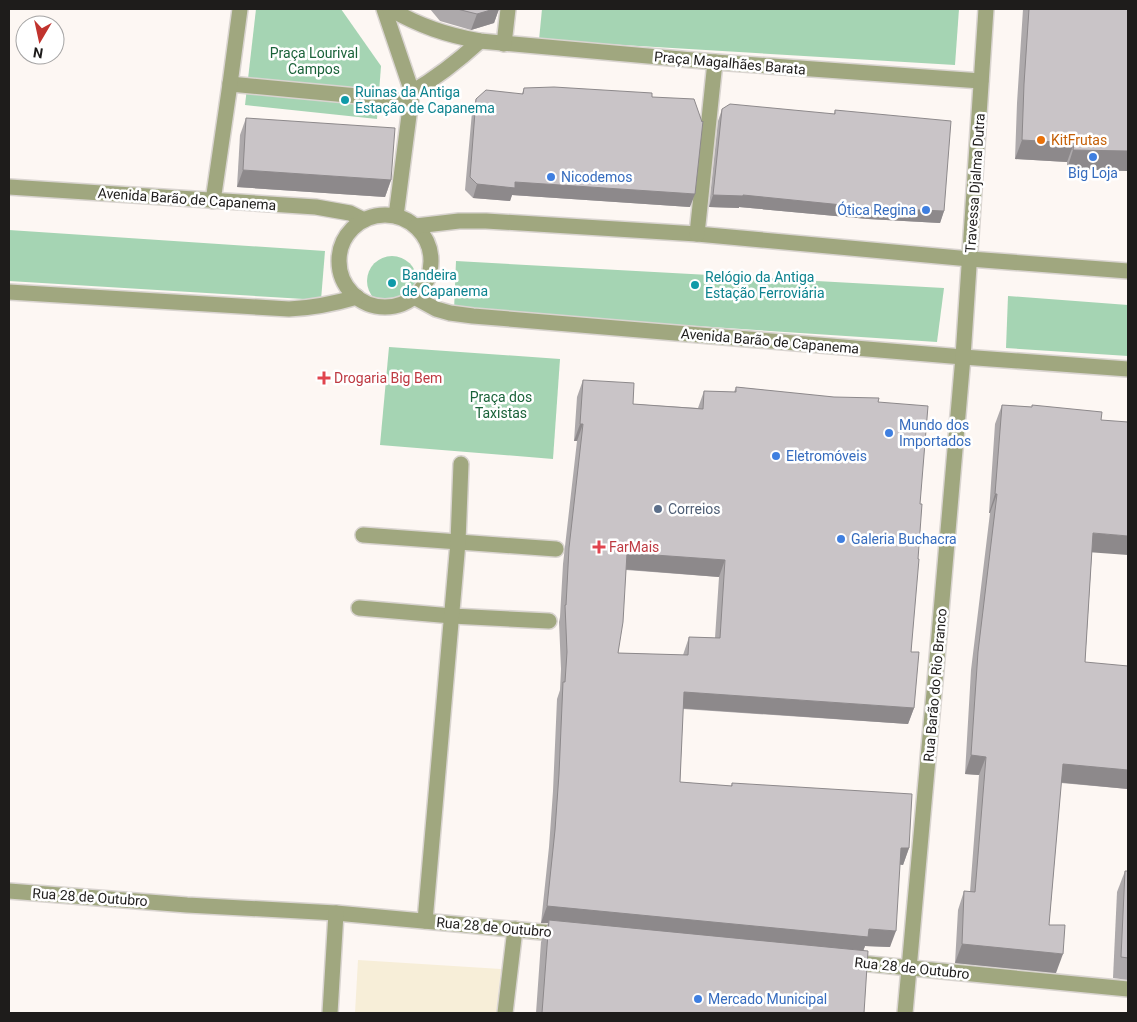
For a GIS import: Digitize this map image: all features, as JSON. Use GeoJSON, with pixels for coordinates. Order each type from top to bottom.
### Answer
{"type":"FeatureCollection","features":[{"type":"Feature","properties":{"kind":"street"},"geometry":{"type":"LineString","coordinates":[[213,201],[240,9]]}},
{"type":"Feature","properties":{"kind":"street"},"geometry":{"type":"LineString","coordinates":[[384,9],[412,96],[396,216]]}},
{"type":"Feature","properties":{"kind":"street","name":"Praça Magalhães Barata"},"geometry":{"type":"LineString","coordinates":[[390,9],[413,21],[451,36],[504,44],[981,82]]}},
{"type":"Feature","properties":{"kind":"street"},"geometry":{"type":"LineString","coordinates":[[504,44],[508,9]]}},
{"type":"Feature","properties":{"kind":"street","name":"Travessa Djalma Dutra"},"geometry":{"type":"LineString","coordinates":[[963,357],[986,9]]}},
{"type":"Feature","properties":{"kind":"street"},"geometry":{"type":"LineString","coordinates":[[230,84],[412,96],[480,41]]}},
{"type":"Feature","properties":{"kind":"street"},"geometry":{"type":"LineString","coordinates":[[697,234],[715,62]]}},
{"type":"Feature","properties":{"kind":"street","name":"Avenida Barão de Capanema"},"geometry":{"type":"LineString","coordinates":[[9,187],[316,207],[350,213],[364,220]]}},
{"type":"Feature","properties":{"kind":"street"},"geometry":{"type":"LineString","coordinates":[[380,215],[396,216],[416,226],[426,239],[431,254],[431,270],[425,285],[414,298],[400,305],[384,307],[370,304],[357,297],[346,286],[340,272],[340,256],[343,241],[352,229],[364,220],[380,215]]}},
{"type":"Feature","properties":{"kind":"street"},"geometry":{"type":"LineString","coordinates":[[416,226],[459,221],[486,221],[697,234],[970,259],[1128,271]]}},
{"type":"Feature","properties":{"kind":"street"},"geometry":{"type":"LineString","coordinates":[[9,292],[289,309],[335,304],[357,297]]}},
{"type":"Feature","properties":{"kind":"street","name":"Avenida Barão de Capanema"},"geometry":{"type":"LineString","coordinates":[[414,298],[436,309],[473,316],[1128,369]]}},
{"type":"Feature","properties":{"kind":"street","name":"Rua Barão do Rio Branco"},"geometry":{"type":"LineString","coordinates":[[905,1013],[963,357]]}},
{"type":"Feature","properties":{"kind":"street"},"geometry":{"type":"LineString","coordinates":[[425,921],[458,542],[461,464]]}},
{"type":"Feature","properties":{"kind":"street"},"geometry":{"type":"LineString","coordinates":[[363,535],[556,549]]}},
{"type":"Feature","properties":{"kind":"street"},"geometry":{"type":"LineString","coordinates":[[359,608],[452,616],[549,621]]}},
{"type":"Feature","properties":{"kind":"street","name":"Rua 28 de Outubro"},"geometry":{"type":"LineString","coordinates":[[9,891],[187,905],[336,913],[582,936]]}},
{"type":"Feature","properties":{"kind":"street"},"geometry":{"type":"LineString","coordinates":[[330,1013],[336,913]]}},
{"type":"Feature","properties":{"kind":"street"},"geometry":{"type":"LineString","coordinates":[[505,1013],[515,929]]}},
{"type":"Feature","properties":{"kind":"street","name":"Rua 28 de Outubro"},"geometry":{"type":"LineString","coordinates":[[831,960],[1128,989]]}},
{"type":"Feature","properties":{"kind":"shaded area"},"geometry":{"type":"Polygon","coordinates":[[[358,960],[501,969],[496,1013],[355,1013],[358,960]]]}},
{"type":"Feature","properties":{"kind":"green space","name":"Praça Lourival Campos"},"geometry":{"type":"Polygon","coordinates":[[[256,9],[341,9],[381,66],[377,119],[245,105],[256,9]]]}},
{"type":"Feature","properties":{"kind":"green space"},"geometry":{"type":"Polygon","coordinates":[[[542,9],[959,9],[955,65],[539,40],[542,9]]]}},
{"type":"Feature","properties":{"kind":"green space"},"geometry":{"type":"Polygon","coordinates":[[[9,230],[325,251],[321,300],[9,281],[9,230]]]}},
{"type":"Feature","properties":{"kind":"green space"},"geometry":{"type":"Polygon","coordinates":[[[387,256],[397,256],[410,263],[417,276],[417,286],[410,299],[397,306],[387,306],[378,302],[371,295],[367,286],[367,276],[371,267],[378,260],[387,256]]]}},
{"type":"Feature","properties":{"kind":"green space"},"geometry":{"type":"Polygon","coordinates":[[[456,261],[944,288],[937,342],[454,310],[456,261]]]}},
{"type":"Feature","properties":{"kind":"green space"},"geometry":{"type":"Polygon","coordinates":[[[1008,296],[1128,305],[1128,356],[1006,348],[1008,296]]]}},
{"type":"Feature","properties":{"kind":"green space","name":"Praça dos Taxistas"},"geometry":{"type":"Polygon","coordinates":[[[389,347],[560,359],[553,459],[380,445],[389,347]]]}},
{"type":"Feature","properties":{"kind":"building"},"geometry":{"type":"Polygon","coordinates":[[[457,9],[494,9],[477,14],[457,9]]]}},
{"type":"Feature","properties":{"kind":"building"},"geometry":{"type":"Polygon","coordinates":[[[1029,9],[1128,9],[1128,151],[1073,150],[1074,143],[1022,140],[1029,9]]]}},
{"type":"Feature","properties":{"kind":"building"},"geometry":{"type":"Polygon","coordinates":[[[554,87],[652,93],[652,97],[694,99],[703,121],[695,194],[515,182],[515,188],[477,184],[470,177],[476,99],[486,90],[523,94],[524,88],[554,87]]]}},
{"type":"Feature","properties":{"kind":"building"},"geometry":{"type":"Polygon","coordinates":[[[730,104],[835,114],[835,110],[951,121],[944,211],[872,208],[743,195],[713,195],[722,109],[730,104]]]}},
{"type":"Feature","properties":{"kind":"building"},"geometry":{"type":"Polygon","coordinates":[[[246,118],[395,128],[391,180],[243,170],[246,118]]]}},
{"type":"Feature","properties":{"kind":"building"},"geometry":{"type":"Polygon","coordinates":[[[583,380],[634,383],[633,404],[703,409],[704,391],[736,392],[736,387],[834,397],[879,398],[878,402],[928,406],[920,504],[922,504],[919,559],[911,652],[919,652],[914,708],[684,692],[680,782],[732,786],[732,783],[912,794],[909,848],[901,848],[896,931],[869,929],[868,937],[547,906],[555,830],[563,682],[565,682],[567,652],[565,605],[569,548],[583,424],[580,424],[583,380]],[[627,553],[623,622],[618,653],[688,655],[689,637],[720,638],[725,560],[627,553]]]}},
{"type":"Feature","properties":{"kind":"building"},"geometry":{"type":"Polygon","coordinates":[[[1002,405],[1032,407],[1032,405],[1102,412],[1101,420],[1128,422],[1128,536],[1093,533],[1085,662],[1128,666],[1128,770],[1063,764],[1049,925],[1065,925],[1063,954],[962,944],[964,891],[975,892],[986,757],[971,755],[978,652],[997,494],[995,494],[1002,405]]]}},
{"type":"Feature","properties":{"kind":"building"},"geometry":{"type":"Polygon","coordinates":[[[1125,871],[1128,871],[1128,958],[1121,957],[1125,871]]]}},
{"type":"Feature","properties":{"kind":"building"},"geometry":{"type":"Polygon","coordinates":[[[549,920],[868,951],[864,1013],[542,1013],[549,920]]]}},
{"type":"Feature","properties":{"kind":"place","name":"Ruinas da Antiga Estação de Capanema"},"geometry":{"type":"Point","coordinates":[345,100]}},
{"type":"Feature","properties":{"kind":"place","name":"KitFrutas"},"geometry":{"type":"Point","coordinates":[1041,140]}},
{"type":"Feature","properties":{"kind":"place","name":"Big Loja"},"geometry":{"type":"Point","coordinates":[1093,157]}},
{"type":"Feature","properties":{"kind":"place","name":"Nicodemos"},"geometry":{"type":"Point","coordinates":[551,177]}},
{"type":"Feature","properties":{"kind":"place","name":"Ótica Regina"},"geometry":{"type":"Point","coordinates":[926,210]}},
{"type":"Feature","properties":{"kind":"place","name":"Bandeira de Capanema"},"geometry":{"type":"Point","coordinates":[392,283]}},
{"type":"Feature","properties":{"kind":"place","name":"Relógio da Antiga Estação Ferroviária"},"geometry":{"type":"Point","coordinates":[695,285]}},
{"type":"Feature","properties":{"kind":"place","name":"Drogaria Big Bem"},"geometry":{"type":"Point","coordinates":[324,378]}},
{"type":"Feature","properties":{"kind":"place","name":"Mundo dos Importados"},"geometry":{"type":"Point","coordinates":[889,433]}},
{"type":"Feature","properties":{"kind":"place","name":"Eletromóveis"},"geometry":{"type":"Point","coordinates":[776,456]}},
{"type":"Feature","properties":{"kind":"place","name":"Correios"},"geometry":{"type":"Point","coordinates":[658,509]}},
{"type":"Feature","properties":{"kind":"place","name":"Galeria Buchacra"},"geometry":{"type":"Point","coordinates":[841,539]}},
{"type":"Feature","properties":{"kind":"place","name":"FarMais"},"geometry":{"type":"Point","coordinates":[599,547]}},
{"type":"Feature","properties":{"kind":"place","name":"Mercado Municipal"},"geometry":{"type":"Point","coordinates":[698,999]}}]}
